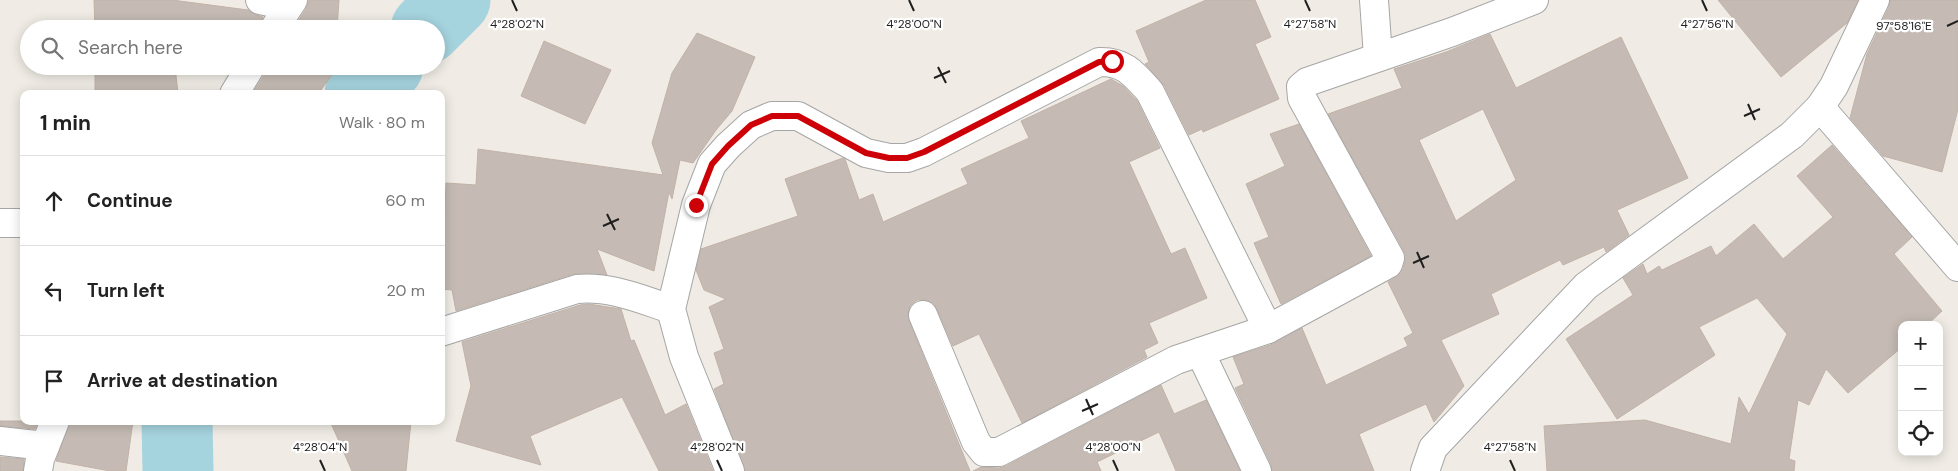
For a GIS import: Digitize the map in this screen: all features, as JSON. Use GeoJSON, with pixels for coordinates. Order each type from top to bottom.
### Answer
{"type":"FeatureCollection","features":[{"type":"Feature","properties":{"kind":"street"},"geometry":{"type":"LineString","coordinates":[[260,0],[285,12]]}},
{"type":"Feature","properties":{"kind":"street"},"geometry":{"type":"LineString","coordinates":[[1374,0],[1378,58]]}},
{"type":"Feature","properties":{"kind":"street"},"geometry":{"type":"LineString","coordinates":[[923,315],[976,442],[984,452],[999,452],[1176,360],[1268,329],[1388,264],[1390,258],[1302,98],[1301,87],[1307,82],[1378,58],[1534,0]]}},
{"type":"Feature","properties":{"kind":"street"},"geometry":{"type":"LineString","coordinates":[[1425,471],[1433,448],[1586,286],[1792,135],[1820,107],[1834,86],[1875,0]]}},
{"type":"Feature","properties":{"kind":"street"},"geometry":{"type":"LineString","coordinates":[[730,471],[684,356],[671,309],[696,205],[712,164],[751,125],[772,116],[798,116],[866,153],[889,158],[907,158],[924,152],[1099,62],[1112,61],[1130,70],[1150,92],[1268,329]]}},
{"type":"Feature","properties":{"kind":"street"},"geometry":{"type":"LineString","coordinates":[[236,90],[246,75]]}},
{"type":"Feature","properties":{"kind":"street"},"geometry":{"type":"LineString","coordinates":[[1820,107],[1958,267]]}},
{"type":"Feature","properties":{"kind":"street"},"geometry":{"type":"LineString","coordinates":[[0,223],[20,223]]}},
{"type":"Feature","properties":{"kind":"street"},"geometry":{"type":"LineString","coordinates":[[445,331],[578,289],[594,287],[615,290],[671,309]]}},
{"type":"Feature","properties":{"kind":"street"},"geometry":{"type":"LineString","coordinates":[[1200,352],[1257,471]]}},
{"type":"Feature","properties":{"kind":"street"},"geometry":{"type":"LineString","coordinates":[[0,442],[42,459],[54,425]]}},
{"type":"Feature","properties":{"kind":"building"},"geometry":{"type":"Polygon","coordinates":[[[94,0],[172,0],[248,10],[263,17],[262,20],[95,20],[94,0]]]}},
{"type":"Feature","properties":{"kind":"building"},"geometry":{"type":"Polygon","coordinates":[[[309,0],[339,0],[338,20],[299,20],[309,0]]]}},
{"type":"Feature","properties":{"kind":"building"},"geometry":{"type":"Polygon","coordinates":[[[1206,0],[1255,0],[1271,37],[1255,44],[1279,99],[1203,132],[1202,129],[1189,135],[1164,85],[1145,64],[1149,62],[1136,31],[1206,0]]]}},
{"type":"Feature","properties":{"kind":"building"},"geometry":{"type":"Polygon","coordinates":[[[1718,0],[1858,0],[1847,23],[1781,77],[1718,0]]]}},
{"type":"Feature","properties":{"kind":"building"},"geometry":{"type":"Polygon","coordinates":[[[1890,0],[1958,0],[1958,109],[1942,172],[1883,156],[1850,118],[1867,54],[1889,7],[1890,0]]]}},
{"type":"Feature","properties":{"kind":"building"},"geometry":{"type":"Polygon","coordinates":[[[697,33],[755,57],[732,111],[693,163],[680,160],[672,199],[669,192],[654,271],[597,249],[607,275],[573,274],[456,311],[452,290],[445,289],[446,183],[476,185],[478,149],[663,175],[652,143],[672,73],[697,33]]]}},
{"type":"Feature","properties":{"kind":"building"},"geometry":{"type":"Polygon","coordinates":[[[1490,34],[1516,88],[1621,37],[1688,178],[1617,210],[1629,235],[1606,252],[1604,247],[1563,265],[1560,260],[1491,294],[1499,314],[1441,340],[1464,386],[1434,422],[1426,404],[1359,434],[1374,471],[1272,471],[1271,464],[1235,388],[1244,384],[1233,357],[1273,344],[1302,328],[1326,385],[1408,346],[1404,338],[1413,333],[1388,282],[1403,269],[1406,257],[1404,251],[1328,114],[1402,88],[1394,69],[1446,52],[1490,34]],[[1483,109],[1419,140],[1456,221],[1516,180],[1483,109]]]}},
{"type":"Feature","properties":{"kind":"building"},"geometry":{"type":"Polygon","coordinates":[[[544,41],[611,70],[585,124],[521,96],[544,41]]]}},
{"type":"Feature","properties":{"kind":"building"},"geometry":{"type":"Polygon","coordinates":[[[95,75],[176,75],[178,90],[95,90],[95,75]]]}},
{"type":"Feature","properties":{"kind":"building"},"geometry":{"type":"Polygon","coordinates":[[[264,75],[332,75],[321,90],[255,90],[264,75]]]}},
{"type":"Feature","properties":{"kind":"building"},"geometry":{"type":"Polygon","coordinates":[[[1111,79],[1123,86],[1137,101],[1160,148],[1129,162],[1171,254],[1185,248],[1207,298],[1149,323],[1158,343],[1144,350],[1147,357],[1022,423],[979,334],[953,346],[933,303],[917,300],[910,306],[908,313],[909,321],[970,471],[745,471],[714,389],[724,384],[714,353],[724,349],[709,307],[726,299],[704,290],[696,270],[701,249],[798,216],[785,179],[843,158],[845,159],[859,200],[873,194],[883,222],[968,184],[961,169],[1029,138],[1021,121],[1111,79]]]}},
{"type":"Feature","properties":{"kind":"building"},"geometry":{"type":"Polygon","coordinates":[[[1299,124],[1371,256],[1281,304],[1254,243],[1269,237],[1246,184],[1285,166],[1270,134],[1299,124]]]}},
{"type":"Feature","properties":{"kind":"building"},"geometry":{"type":"Polygon","coordinates":[[[1832,145],[1912,237],[1894,254],[1942,311],[1931,321],[1898,321],[1898,350],[1848,393],[1826,369],[1809,405],[1798,400],[1789,459],[1795,461],[1794,471],[1547,471],[1544,426],[1645,420],[1731,444],[1739,397],[1749,414],[1787,334],[1757,298],[1699,327],[1715,355],[1617,419],[1566,339],[1633,295],[1623,278],[1643,264],[1647,274],[1659,266],[1662,270],[1711,246],[1716,256],[1754,224],[1783,259],[1833,217],[1797,176],[1832,145]]]}},
{"type":"Feature","properties":{"kind":"building"},"geometry":{"type":"Polygon","coordinates":[[[589,304],[621,309],[631,341],[634,340],[665,415],[686,404],[713,471],[659,471],[622,397],[530,436],[541,465],[456,441],[471,386],[462,342],[580,305],[589,304]]]}},
{"type":"Feature","properties":{"kind":"building"},"geometry":{"type":"Polygon","coordinates":[[[1161,385],[1174,414],[1206,400],[1240,471],[1176,471],[1159,432],[1097,462],[1101,471],[973,471],[981,467],[999,468],[1006,466],[1161,385]]]}},
{"type":"Feature","properties":{"kind":"building"},"geometry":{"type":"Polygon","coordinates":[[[0,421],[20,421],[20,425],[36,425],[35,429],[0,426],[0,421]]]}},
{"type":"Feature","properties":{"kind":"building"},"geometry":{"type":"Polygon","coordinates":[[[69,425],[132,425],[126,471],[110,471],[56,461],[69,425]]]}},
{"type":"Feature","properties":{"kind":"building"},"geometry":{"type":"Polygon","coordinates":[[[332,425],[411,425],[406,471],[352,471],[332,425]]]}},
{"type":"Feature","properties":{"kind":"building"},"geometry":{"type":"Polygon","coordinates":[[[0,457],[24,459],[23,471],[0,471],[0,457]]]}},
{"type":"Feature","properties":{"kind":"waterway"},"geometry":{"type":"LineString","coordinates":[[435,20],[455,0]]}},
{"type":"Feature","properties":{"kind":"waterway"},"geometry":{"type":"LineString","coordinates":[[364,90],[379,75]]}},
{"type":"Feature","properties":{"kind":"waterway"},"geometry":{"type":"LineString","coordinates":[[177,425],[178,471]]}},
{"type":"Feature","properties":{"kind":"route"},"geometry":{"type":"LineString","coordinates":[[696,205],[712,164],[751,125],[772,116],[798,116],[866,153],[889,158],[907,158],[924,152],[1099,62],[1112,61]]}}]}
